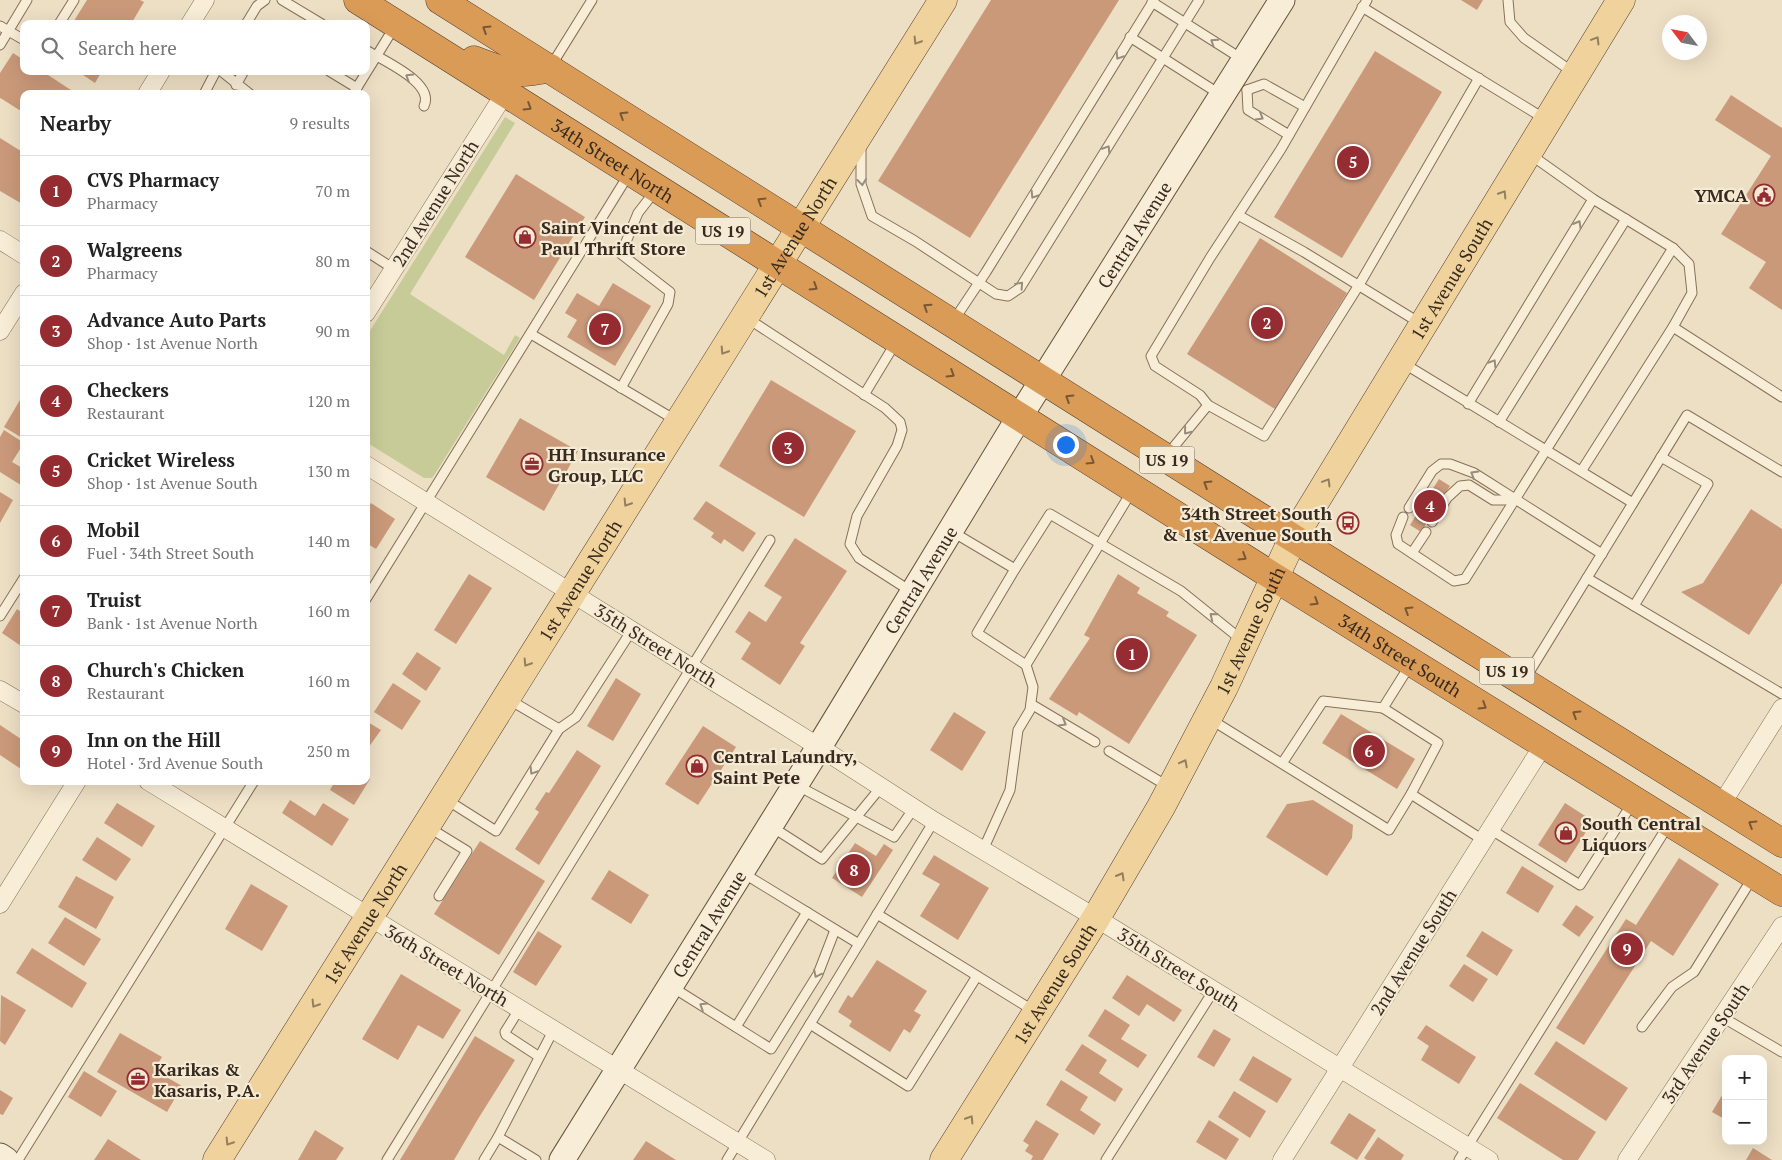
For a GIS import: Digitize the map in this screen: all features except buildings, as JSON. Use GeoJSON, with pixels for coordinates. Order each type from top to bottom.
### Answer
{"type":"FeatureCollection","features":[{"type":"Feature","properties":{"kind":"highway","name":"34th Street North"},"geometry":{"type":"LineString","coordinates":[[358,0],[1020,416]]}},
{"type":"Feature","properties":{"kind":"highway","name":"US 19"},"geometry":{"type":"LineString","coordinates":[[440,0],[802,227],[1042,381],[1782,842]]}},
{"type":"Feature","properties":{"kind":"highway"},"geometry":{"type":"LineString","coordinates":[[428,44],[510,73],[525,74],[550,68]]}},
{"type":"Feature","properties":{"kind":"highway","name":"34th Street South"},"geometry":{"type":"LineString","coordinates":[[1020,416],[1274,577],[1782,892]]}},
{"type":"Feature","properties":{"kind":"highway"},"geometry":{"type":"LineString","coordinates":[[1404,657],[1416,635],[1491,682],[1517,678]]}},
{"type":"Feature","properties":{"kind":"highway"},"geometry":{"type":"LineString","coordinates":[[1554,750],[1588,742],[1690,806],[1721,805]]}},
{"type":"Feature","properties":{"kind":"main road","name":"1st Avenue North"},"geometry":{"type":"LineString","coordinates":[[217,1160],[571,592],[779,266],[943,0]]}},
{"type":"Feature","properties":{"kind":"main road","name":"Central Avenue"},"geometry":{"type":"LineString","coordinates":[[562,1160],[770,825],[1020,416],[1236,82],[1282,0]]}},
{"type":"Feature","properties":{"kind":"main road","name":"1st Avenue South"},"geometry":{"type":"LineString","coordinates":[[944,1160],[1096,918],[1170,788],[1208,717],[1293,538],[1620,0]]}},
{"type":"Feature","properties":{"kind":"main road"},"geometry":{"type":"LineString","coordinates":[[0,1156],[6,1160]]}},
{"type":"Feature","properties":{"kind":"street"},"geometry":{"type":"LineString","coordinates":[[192,20],[200,1]]}},
{"type":"Feature","properties":{"kind":"street"},"geometry":{"type":"LineString","coordinates":[[149,90],[158,75]]}},
{"type":"Feature","properties":{"kind":"street","name":"2nd Avenue North"},"geometry":{"type":"LineString","coordinates":[[370,307],[505,93]]}},
{"type":"Feature","properties":{"kind":"street"},"geometry":{"type":"LineString","coordinates":[[0,240],[20,252]]}},
{"type":"Feature","properties":{"kind":"street"},"geometry":{"type":"LineString","coordinates":[[0,331],[20,299]]}},
{"type":"Feature","properties":{"kind":"street","name":"35th Street North"},"geometry":{"type":"LineString","coordinates":[[370,467],[818,747]]}},
{"type":"Feature","properties":{"kind":"street"},"geometry":{"type":"LineString","coordinates":[[0,690],[20,702]]}},
{"type":"Feature","properties":{"kind":"street"},"geometry":{"type":"LineString","coordinates":[[1721,805],[1782,708]]}},
{"type":"Feature","properties":{"kind":"street","name":"35th Street South"},"geometry":{"type":"LineString","coordinates":[[818,747],[934,821],[1340,1068],[1463,1153],[1489,1160]]}},
{"type":"Feature","properties":{"kind":"street","name":"2nd Avenue South"},"geometry":{"type":"LineString","coordinates":[[1282,1160],[1486,835],[1554,750]]}},
{"type":"Feature","properties":{"kind":"street"},"geometry":{"type":"LineString","coordinates":[[0,904],[74,785]]}},
{"type":"Feature","properties":{"kind":"street","name":"36th Street North"},"geometry":{"type":"LineString","coordinates":[[154,785],[368,918],[619,1068],[766,1160]]}},
{"type":"Feature","properties":{"kind":"street","name":"3rd Avenue South"},"geometry":{"type":"LineString","coordinates":[[1627,1160],[1782,926]]}},
{"type":"Feature","properties":{"kind":"lane"},"geometry":{"type":"LineString","coordinates":[[0,45],[4,29],[27,0]]}},
{"type":"Feature","properties":{"kind":"lane"},"geometry":{"type":"LineString","coordinates":[[62,20],[74,0]]}},
{"type":"Feature","properties":{"kind":"lane"},"geometry":{"type":"LineString","coordinates":[[248,20],[257,6],[264,0]]}},
{"type":"Feature","properties":{"kind":"lane"},"geometry":{"type":"LineString","coordinates":[[282,0],[315,20]]}},
{"type":"Feature","properties":{"kind":"lane"},"geometry":{"type":"LineString","coordinates":[[550,68],[592,0]]}},
{"type":"Feature","properties":{"kind":"lane"},"geometry":{"type":"LineString","coordinates":[[861,133],[861,184],[872,216],[915,241],[996,294],[1008,296],[1020,288],[1199,0]]}},
{"type":"Feature","properties":{"kind":"lane"},"geometry":{"type":"LineString","coordinates":[[1508,0],[1510,22],[1524,38],[1576,74]]}},
{"type":"Feature","properties":{"kind":"lane"},"geometry":{"type":"LineString","coordinates":[[952,323],[986,272],[1153,1],[1185,23],[1236,82],[1248,110],[1289,135]]}},
{"type":"Feature","properties":{"kind":"lane"},"geometry":{"type":"LineString","coordinates":[[1479,78],[1359,285],[1264,436],[1208,405],[1200,395],[1155,366],[1151,356],[1289,135],[1364,4],[1547,121]]}},
{"type":"Feature","properties":{"kind":"lane"},"geometry":{"type":"LineString","coordinates":[[370,66],[396,24]]}},
{"type":"Feature","properties":{"kind":"lane"},"geometry":{"type":"LineString","coordinates":[[4,29],[20,38]]}},
{"type":"Feature","properties":{"kind":"lane"},"geometry":{"type":"LineString","coordinates":[[1130,37],[1163,58],[1236,82],[1264,84],[1305,107]]}},
{"type":"Feature","properties":{"kind":"lane"},"geometry":{"type":"LineString","coordinates":[[370,52],[417,82],[426,94],[427,99],[424,106]]}},
{"type":"Feature","properties":{"kind":"lane"},"geometry":{"type":"LineString","coordinates":[[206,90],[214,75]]}},
{"type":"Feature","properties":{"kind":"lane"},"geometry":{"type":"LineString","coordinates":[[226,75],[244,90]]}},
{"type":"Feature","properties":{"kind":"lane"},"geometry":{"type":"LineString","coordinates":[[236,85],[242,75]]}},
{"type":"Feature","properties":{"kind":"lane"},"geometry":{"type":"LineString","coordinates":[[334,75],[354,90]]}},
{"type":"Feature","properties":{"kind":"lane"},"geometry":{"type":"LineString","coordinates":[[356,90],[365,75]]}},
{"type":"Feature","properties":{"kind":"lane"},"geometry":{"type":"LineString","coordinates":[[1528,153],[1593,199],[1673,248],[1689,264],[1692,293],[1673,327],[1582,470]]}},
{"type":"Feature","properties":{"kind":"lane"},"geometry":{"type":"LineString","coordinates":[[370,593],[631,172]]}},
{"type":"Feature","properties":{"kind":"lane"},"geometry":{"type":"LineString","coordinates":[[621,388],[668,304],[670,292],[621,254],[638,213],[657,189]]}},
{"type":"Feature","properties":{"kind":"lane"},"geometry":{"type":"LineString","coordinates":[[1468,404],[1593,199]]}},
{"type":"Feature","properties":{"kind":"lane"},"geometry":{"type":"LineString","coordinates":[[1238,215],[1359,285],[1423,325]]}},
{"type":"Feature","properties":{"kind":"lane"},"geometry":{"type":"LineString","coordinates":[[1499,422],[1626,219]]}},
{"type":"Feature","properties":{"kind":"lane"},"geometry":{"type":"LineString","coordinates":[[1403,517],[1396,536],[1398,544],[1454,581],[1465,579],[1673,248]]}},
{"type":"Feature","properties":{"kind":"lane"},"geometry":{"type":"LineString","coordinates":[[370,254],[394,269]]}},
{"type":"Feature","properties":{"kind":"lane"},"geometry":{"type":"LineString","coordinates":[[746,318],[885,408],[900,422],[902,430],[897,446],[857,516],[850,544],[859,558],[912,592]]}},
{"type":"Feature","properties":{"kind":"lane"},"geometry":{"type":"LineString","coordinates":[[1673,327],[1782,396]]}},
{"type":"Feature","properties":{"kind":"lane"},"geometry":{"type":"LineString","coordinates":[[531,334],[679,422]]}},
{"type":"Feature","properties":{"kind":"lane"},"geometry":{"type":"LineString","coordinates":[[864,395],[898,340]]}},
{"type":"Feature","properties":{"kind":"lane"},"geometry":{"type":"LineString","coordinates":[[1400,362],[1582,470],[1633,503]]}},
{"type":"Feature","properties":{"kind":"lane"},"geometry":{"type":"LineString","coordinates":[[1165,458],[1208,405]]}},
{"type":"Feature","properties":{"kind":"lane"},"geometry":{"type":"LineString","coordinates":[[1517,678],[1587,578],[1687,414],[1782,472]]}},
{"type":"Feature","properties":{"kind":"lane"},"geometry":{"type":"LineString","coordinates":[[1634,606],[1708,484],[1661,457]]}},
{"type":"Feature","properties":{"kind":"lane"},"geometry":{"type":"LineString","coordinates":[[1409,508],[1432,471],[1441,464],[1460,466],[1602,554]]}},
{"type":"Feature","properties":{"kind":"lane"},"geometry":{"type":"LineString","coordinates":[[1432,522],[1447,498],[1460,486],[1469,486],[1493,500],[1515,500]]}},
{"type":"Feature","properties":{"kind":"lane"},"geometry":{"type":"LineString","coordinates":[[1026,665],[1134,488]]}},
{"type":"Feature","properties":{"kind":"lane"},"geometry":{"type":"LineString","coordinates":[[983,850],[1010,790],[1018,730],[1030,710],[1033,687],[1026,665],[977,634],[1050,514],[1181,591],[1244,642]]}},
{"type":"Feature","properties":{"kind":"lane"},"geometry":{"type":"LineString","coordinates":[[950,530],[1015,569]]}},
{"type":"Feature","properties":{"kind":"lane"},"geometry":{"type":"LineString","coordinates":[[1412,553],[1426,532]]}},
{"type":"Feature","properties":{"kind":"lane"},"geometry":{"type":"LineString","coordinates":[[387,1160],[770,540]]}},
{"type":"Feature","properties":{"kind":"lane"},"geometry":{"type":"LineString","coordinates":[[1587,578],[1782,694]]}},
{"type":"Feature","properties":{"kind":"lane"},"geometry":{"type":"LineString","coordinates":[[0,616],[20,584]]}},
{"type":"Feature","properties":{"kind":"lane"},"geometry":{"type":"LineString","coordinates":[[443,797],[496,831],[559,729],[576,717],[632,630]]}},
{"type":"Feature","properties":{"kind":"lane"},"geometry":{"type":"LineString","coordinates":[[1383,708],[1404,657]]}},
{"type":"Feature","properties":{"kind":"lane"},"geometry":{"type":"LineString","coordinates":[[506,697],[559,729]]}},
{"type":"Feature","properties":{"kind":"lane"},"geometry":{"type":"LineString","coordinates":[[1208,717],[1389,830],[1411,794],[1438,743],[1383,708],[1323,701],[1282,762]]}},
{"type":"Feature","properties":{"kind":"lane"},"geometry":{"type":"LineString","coordinates":[[1031,704],[1095,742]]}},
{"type":"Feature","properties":{"kind":"lane"},"geometry":{"type":"LineString","coordinates":[[1109,751],[1170,788]]}},
{"type":"Feature","properties":{"kind":"lane"},"geometry":{"type":"LineString","coordinates":[[795,784],[894,837],[914,808]]}},
{"type":"Feature","properties":{"kind":"lane"},"geometry":{"type":"LineString","coordinates":[[18,1160],[252,785]]}},
{"type":"Feature","properties":{"kind":"lane"},"geometry":{"type":"LineString","coordinates":[[770,825],[822,859],[881,787]]}},
{"type":"Feature","properties":{"kind":"lane"},"geometry":{"type":"LineString","coordinates":[[1411,794],[1580,885],[1634,800]]}},
{"type":"Feature","properties":{"kind":"lane"},"geometry":{"type":"LineString","coordinates":[[727,1160],[934,821]]}},
{"type":"Feature","properties":{"kind":"lane"},"geometry":{"type":"LineString","coordinates":[[1463,1153],[1670,822]]}},
{"type":"Feature","properties":{"kind":"lane"},"geometry":{"type":"LineString","coordinates":[[426,825],[467,851],[440,896]]}},
{"type":"Feature","properties":{"kind":"lane"},"geometry":{"type":"LineString","coordinates":[[740,872],[859,944]]}},
{"type":"Feature","properties":{"kind":"lane"},"geometry":{"type":"LineString","coordinates":[[1642,1027],[1672,987],[1694,972],[1755,875]]}},
{"type":"Feature","properties":{"kind":"lane"},"geometry":{"type":"LineString","coordinates":[[736,1027],[807,912]]}},
{"type":"Feature","properties":{"kind":"lane"},"geometry":{"type":"LineString","coordinates":[[877,914],[1037,1012]]}},
{"type":"Feature","properties":{"kind":"lane"},"geometry":{"type":"LineString","coordinates":[[670,986],[771,1049],[818,974],[836,930]]}},
{"type":"Feature","properties":{"kind":"lane"},"geometry":{"type":"LineString","coordinates":[[810,1024],[908,1086],[977,976]]}},
{"type":"Feature","properties":{"kind":"lane"},"geometry":{"type":"LineString","coordinates":[[1106,1160],[1214,990]]}},
{"type":"Feature","properties":{"kind":"lane"},"geometry":{"type":"LineString","coordinates":[[520,1008],[505,1032],[506,1035],[538,1056]]}},
{"type":"Feature","properties":{"kind":"lane"},"geometry":{"type":"LineString","coordinates":[[1722,1017],[1782,1052]]}},
{"type":"Feature","properties":{"kind":"lane"},"geometry":{"type":"LineString","coordinates":[[484,1160],[498,1137],[538,1056],[554,1029]]}},
{"type":"Feature","properties":{"kind":"lane"},"geometry":{"type":"LineString","coordinates":[[498,1137],[536,1160]]}},
{"type":"Feature","properties":{"kind":"green space"},"geometry":{"type":"Polygon","coordinates":[[[505,117],[515,123],[410,294],[504,355],[515,335],[520,338],[432,478],[424,478],[370,444],[370,331],[505,117]]]}},
{"type":"Feature","properties":{"kind":"place","name":"Cricket Wireless"},"geometry":{"type":"Point","coordinates":[1353,162]}},
{"type":"Feature","properties":{"kind":"place","name":"YMCA"},"geometry":{"type":"Point","coordinates":[1764,195]}},
{"type":"Feature","properties":{"kind":"place","name":"Saint Vincent de Paul Thrift Store"},"geometry":{"type":"Point","coordinates":[525,237]}},
{"type":"Feature","properties":{"kind":"place","name":"Walgreens"},"geometry":{"type":"Point","coordinates":[1267,323]}},
{"type":"Feature","properties":{"kind":"place","name":"Truist"},"geometry":{"type":"Point","coordinates":[605,329]}},
{"type":"Feature","properties":{"kind":"place","name":"Advance Auto Parts"},"geometry":{"type":"Point","coordinates":[788,448]}},
{"type":"Feature","properties":{"kind":"place","name":"HH Insurance Group, LLC"},"geometry":{"type":"Point","coordinates":[532,464]}},
{"type":"Feature","properties":{"kind":"place","name":"Checkers"},"geometry":{"type":"Point","coordinates":[1430,506]}},
{"type":"Feature","properties":{"kind":"place","name":"34th Street South & 1st Avenue South"},"geometry":{"type":"Point","coordinates":[1348,523]}},
{"type":"Feature","properties":{"kind":"place","name":"CVS Pharmacy"},"geometry":{"type":"Point","coordinates":[1132,654]}},
{"type":"Feature","properties":{"kind":"place","name":"Mobil"},"geometry":{"type":"Point","coordinates":[1369,751]}},
{"type":"Feature","properties":{"kind":"place","name":"Central Laundry, Saint Pete"},"geometry":{"type":"Point","coordinates":[697,766]}},
{"type":"Feature","properties":{"kind":"place","name":"South Central Liquors"},"geometry":{"type":"Point","coordinates":[1566,833]}},
{"type":"Feature","properties":{"kind":"place","name":"Church's Chicken"},"geometry":{"type":"Point","coordinates":[854,870]}},
{"type":"Feature","properties":{"kind":"place","name":"Inn on the Hill"},"geometry":{"type":"Point","coordinates":[1627,949]}},
{"type":"Feature","properties":{"kind":"place","name":"Karikas & Kasaris, P.A."},"geometry":{"type":"Point","coordinates":[138,1079]}}]}
